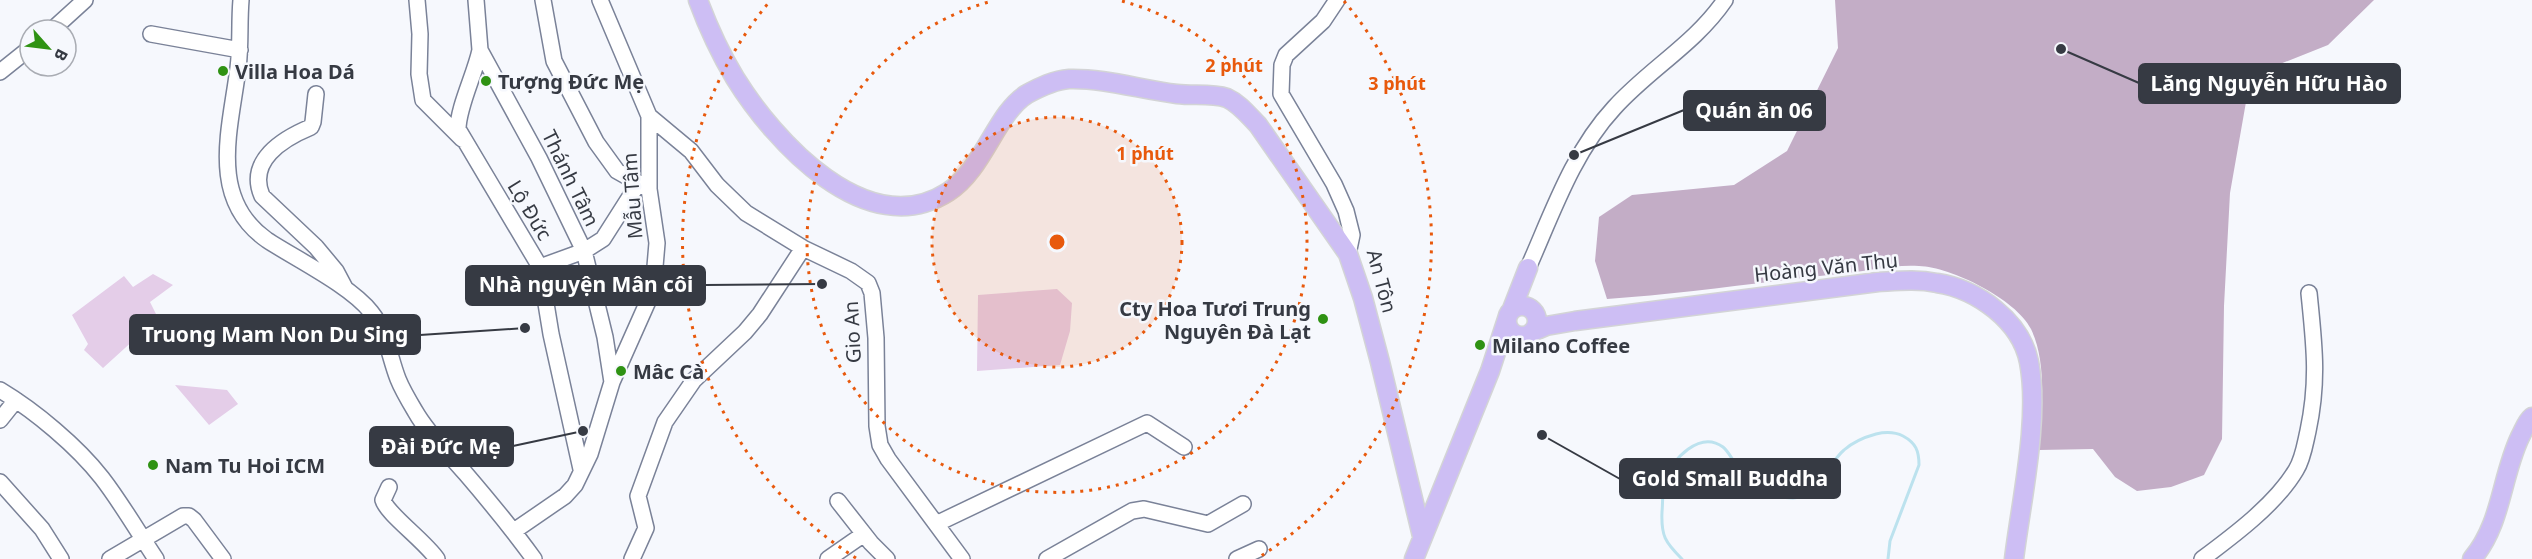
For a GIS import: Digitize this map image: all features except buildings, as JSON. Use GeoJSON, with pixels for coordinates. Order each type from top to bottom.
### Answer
{"type":"FeatureCollection","features":[{"type":"Feature","properties":{"kind":"main road"},"geometry":{"type":"LineString","coordinates":[[698,0],[725,61],[762,115],[807,161],[840,188],[862,200],[900,208],[933,201],[960,184],[972,170],[1004,119],[1024,96],[1045,85],[1068,79],[1096,82],[1178,94],[1222,97],[1240,106],[1258,125],[1348,254]]}},
{"type":"Feature","properties":{"kind":"main road","name":"An Tôn"},"geometry":{"type":"LineString","coordinates":[[1348,254],[1363,298],[1380,362],[1422,536]]}},
{"type":"Feature","properties":{"kind":"main road"},"geometry":{"type":"LineString","coordinates":[[1528,268],[1527,292],[1537,323],[1528,334],[1512,333],[1509,314],[1521,306],[1533,311]]}},
{"type":"Feature","properties":{"kind":"main road","name":"Hoàng Văn Thụ"},"geometry":{"type":"LineString","coordinates":[[1414,559],[1490,371],[1509,314],[1528,268]]}},
{"type":"Feature","properties":{"kind":"main road","name":"Hoàng Văn Thụ"},"geometry":{"type":"LineString","coordinates":[[1490,371],[1506,351],[1528,334],[1546,326],[1575,321],[1878,282],[1915,280],[1940,283],[1964,291],[1992,307],[2007,320],[2021,341],[2029,361],[2032,406],[2014,559]]}},
{"type":"Feature","properties":{"kind":"main road","name":"Hoàng Văn Thụ"},"geometry":{"type":"LineString","coordinates":[[1533,311],[1548,319],[1575,321]]}},
{"type":"Feature","properties":{"kind":"main road"},"geometry":{"type":"LineString","coordinates":[[2472,559],[2480,550],[2495,522],[2510,457],[2532,417]]}},
{"type":"Feature","properties":{"kind":"street"},"geometry":{"type":"LineString","coordinates":[[65,18],[85,0]]}},
{"type":"Feature","properties":{"kind":"street"},"geometry":{"type":"LineString","coordinates":[[241,0],[240,50],[227,148],[227,173],[235,200],[250,225],[265,238],[346,291],[370,310],[380,324],[388,342],[398,379],[416,412],[514,531],[534,559]]}},
{"type":"Feature","properties":{"kind":"street"},"geometry":{"type":"LineString","coordinates":[[417,0],[420,34],[418,74],[423,100],[465,141]]}},
{"type":"Feature","properties":{"kind":"street","name":"Thánh Tâm"},"geometry":{"type":"LineString","coordinates":[[476,0],[480,50],[539,158],[584,251],[612,382]]}},
{"type":"Feature","properties":{"kind":"street"},"geometry":{"type":"LineString","coordinates":[[540,267],[584,251],[603,239],[643,186],[617,171],[596,142],[554,61],[543,0]]}},
{"type":"Feature","properties":{"kind":"street","name":"Mẫu Tâm"},"geometry":{"type":"LineString","coordinates":[[514,531],[565,496],[575,484],[590,454],[612,382],[653,290],[657,243],[643,186],[649,116],[600,0]]}},
{"type":"Feature","properties":{"kind":"street","name":"An Tôn"},"geometry":{"type":"LineString","coordinates":[[1337,0],[1323,21],[1286,56],[1282,65],[1281,94],[1334,184],[1346,211],[1352,235],[1348,254]]}},
{"type":"Feature","properties":{"kind":"street"},"geometry":{"type":"LineString","coordinates":[[1528,268],[1563,189],[1595,130],[1628,93],[1701,31],[1725,0]]}},
{"type":"Feature","properties":{"kind":"street"},"geometry":{"type":"LineString","coordinates":[[151,34],[240,50]]}},
{"type":"Feature","properties":{"kind":"street","name":"Lộ Đức"},"geometry":{"type":"LineString","coordinates":[[480,50],[473,79],[458,120],[458,129],[540,267],[551,334],[582,470]]}},
{"type":"Feature","properties":{"kind":"street"},"geometry":{"type":"LineString","coordinates":[[4,65],[18,56]]}},
{"type":"Feature","properties":{"kind":"street"},"geometry":{"type":"LineString","coordinates":[[316,94],[311,127],[282,143],[264,160],[257,175],[257,184],[262,196],[336,271],[346,291]]}},
{"type":"Feature","properties":{"kind":"street","name":"Gio An"},"geometry":{"type":"LineString","coordinates":[[649,116],[692,151],[717,184],[746,213],[803,248],[851,271],[868,283],[872,294],[876,338],[875,393],[880,445],[962,559]]}},
{"type":"Feature","properties":{"kind":"street"},"geometry":{"type":"LineString","coordinates":[[632,559],[646,528],[638,496],[665,422],[694,380],[760,315],[803,248]]}},
{"type":"Feature","properties":{"kind":"street"},"geometry":{"type":"LineString","coordinates":[[2202,559],[2245,524],[2281,490],[2296,469],[2305,446],[2314,405],[2316,376],[2309,293]]}},
{"type":"Feature","properties":{"kind":"street"},"geometry":{"type":"LineString","coordinates":[[0,390],[16,400],[91,465],[156,559]]}},
{"type":"Feature","properties":{"kind":"street"},"geometry":{"type":"LineString","coordinates":[[0,420],[16,400]]}},
{"type":"Feature","properties":{"kind":"street"},"geometry":{"type":"LineString","coordinates":[[936,524],[1147,423],[1184,447]]}},
{"type":"Feature","properties":{"kind":"street"},"geometry":{"type":"LineString","coordinates":[[0,482],[42,529],[61,559]]}},
{"type":"Feature","properties":{"kind":"street"},"geometry":{"type":"LineString","coordinates":[[389,487],[383,500],[387,510],[428,546],[437,559]]}},
{"type":"Feature","properties":{"kind":"street"},"geometry":{"type":"LineString","coordinates":[[838,501],[887,559]]}},
{"type":"Feature","properties":{"kind":"street"},"geometry":{"type":"LineString","coordinates":[[1047,559],[1132,511],[1144,509],[1208,524],[1243,504]]}},
{"type":"Feature","properties":{"kind":"street"},"geometry":{"type":"LineString","coordinates":[[110,559],[183,516],[189,516],[223,559]]}},
{"type":"Feature","properties":{"kind":"street"},"geometry":{"type":"LineString","coordinates":[[828,559],[864,534]]}},
{"type":"Feature","properties":{"kind":"street"},"geometry":{"type":"LineString","coordinates":[[1237,559],[1259,549]]}},
{"type":"Feature","properties":{"kind":"shaded area"},"geometry":{"type":"Polygon","coordinates":[[[1835,0],[2374,0],[2328,45],[2270,68],[2246,102],[2230,193],[2224,306],[2222,439],[2204,475],[2171,487],[2137,491],[2115,477],[2093,449],[2039,450],[2042,373],[2031,329],[2012,307],[1997,296],[1965,278],[1948,272],[1919,266],[1899,266],[1694,291],[1607,299],[1595,261],[1599,217],[1632,195],[1734,185],[1787,151],[1838,48],[1835,0]]]}},
{"type":"Feature","properties":{"kind":"shaded area"},"geometry":{"type":"Polygon","coordinates":[[[153,274],[173,285],[150,302],[158,318],[103,368],[84,350],[88,344],[72,315],[124,276],[133,287],[153,274]]]}},
{"type":"Feature","properties":{"kind":"shaded area"},"geometry":{"type":"Polygon","coordinates":[[[1057,289],[1072,303],[1070,331],[1060,365],[977,371],[978,295],[1057,289]]]}},
{"type":"Feature","properties":{"kind":"shaded area"},"geometry":{"type":"Polygon","coordinates":[[[175,385],[227,390],[238,404],[209,425],[175,385]]]}},
{"type":"Feature","properties":{"kind":"waterway"},"geometry":{"type":"LineString","coordinates":[[1682,559],[1668,543],[1663,533],[1664,484],[1680,456],[1696,444],[1705,442],[1723,447],[1742,472],[1761,488],[1776,495],[1793,498],[1810,493],[1838,456],[1855,442],[1876,434],[1893,433],[1914,445],[1919,465],[1890,541],[1888,559]]}},
{"type":"Feature","properties":{"kind":"place","name":"Lăng Nguyễn Hữu Hào"},"geometry":{"type":"Point","coordinates":[2061,49]}},
{"type":"Feature","properties":{"kind":"place","name":"Villa Hoa Dá"},"geometry":{"type":"Point","coordinates":[223,71]}},
{"type":"Feature","properties":{"kind":"place","name":"Tượng Đức Mẹ"},"geometry":{"type":"Point","coordinates":[486,81]}},
{"type":"Feature","properties":{"kind":"place","name":"Quán ăn 06"},"geometry":{"type":"Point","coordinates":[1574,155]}},
{"type":"Feature","properties":{"kind":"place","name":"Nhà nguyện Mân côi"},"geometry":{"type":"Point","coordinates":[822,284]}},
{"type":"Feature","properties":{"kind":"place","name":"Cty Hoa Tươi Trung Nguyên Đà Lạt"},"geometry":{"type":"Point","coordinates":[1323,319]}},
{"type":"Feature","properties":{"kind":"place","name":"Truong Mam Non Du Sing"},"geometry":{"type":"Point","coordinates":[525,328]}},
{"type":"Feature","properties":{"kind":"place","name":"Milano Coffee"},"geometry":{"type":"Point","coordinates":[1480,345]}},
{"type":"Feature","properties":{"kind":"place","name":"Mâc Cà"},"geometry":{"type":"Point","coordinates":[621,371]}},
{"type":"Feature","properties":{"kind":"place","name":"Đài Đức Mẹ"},"geometry":{"type":"Point","coordinates":[583,431]}},
{"type":"Feature","properties":{"kind":"place","name":"Gold Small Buddha"},"geometry":{"type":"Point","coordinates":[1542,435]}},
{"type":"Feature","properties":{"kind":"place","name":"Nam Tu Hoi ICM"},"geometry":{"type":"Point","coordinates":[153,465]}}]}
